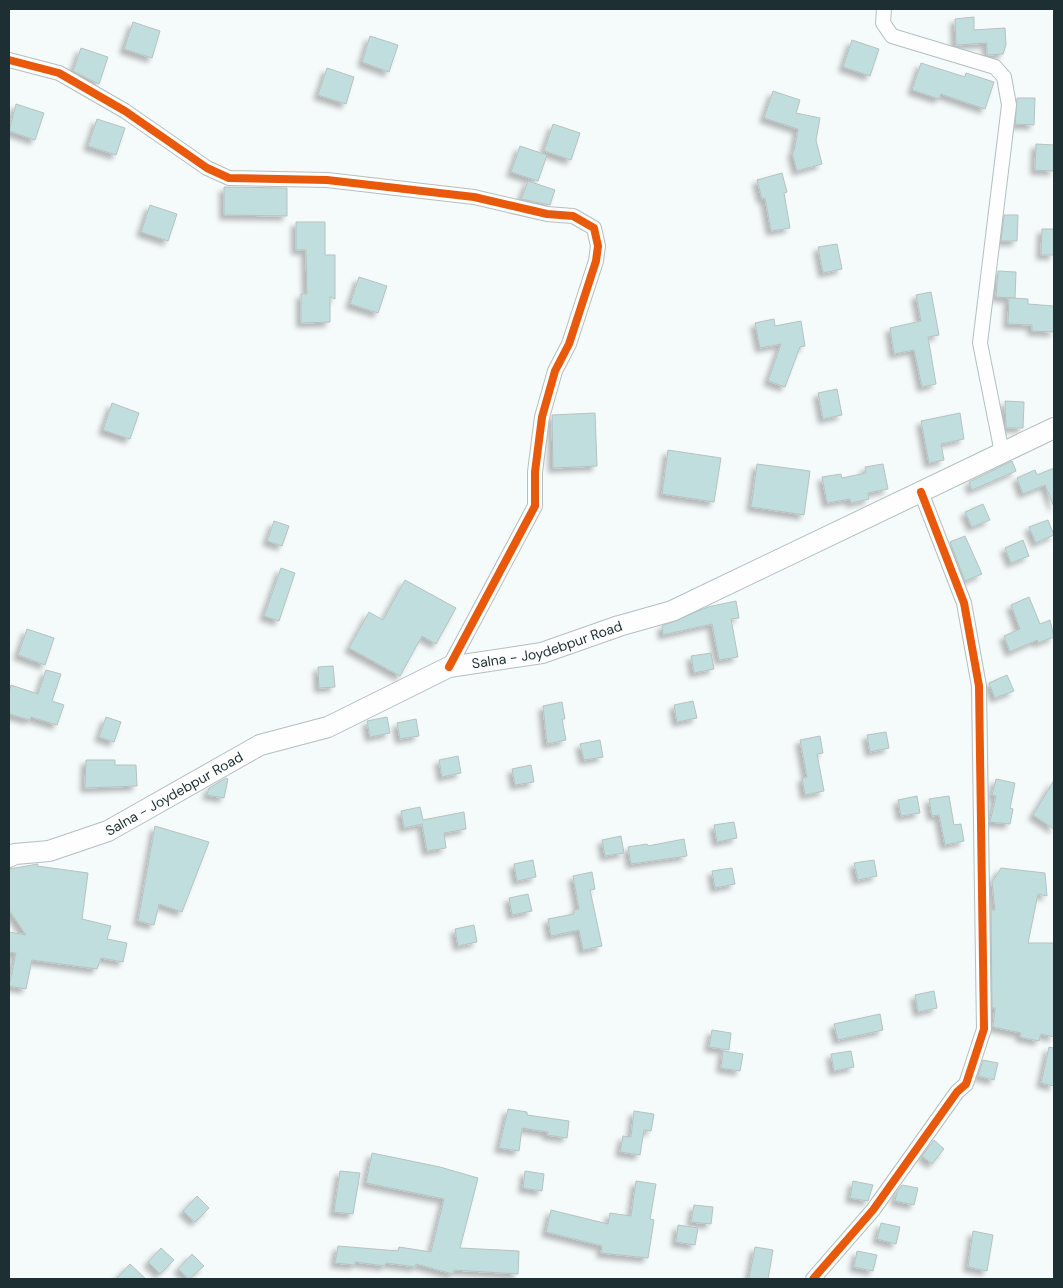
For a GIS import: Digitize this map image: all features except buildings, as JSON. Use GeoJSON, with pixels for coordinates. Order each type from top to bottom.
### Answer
{"type":"FeatureCollection","features":[{"type":"Feature","properties":{"kind":"main road","name":"Salna - Joydebpur Road"},"geometry":{"type":"LineString","coordinates":[[9,857],[15,854],[49,851],[108,831],[260,745],[328,727],[449,666],[542,653],[619,626],[672,611],[1054,428]]}},
{"type":"Feature","properties":{"kind":"street"},"geometry":{"type":"LineString","coordinates":[[884,9],[883,23],[892,36],[995,67],[1004,77],[1009,105],[980,343],[1002,453]]}},
{"type":"Feature","properties":{"kind":"street"},"geometry":{"type":"LineString","coordinates":[[9,60],[59,73],[125,110],[207,168],[229,178],[327,180],[474,197],[547,214],[573,216],[594,228],[598,246],[596,261],[569,344],[555,371],[542,417],[535,472],[535,506],[449,666]]}},
{"type":"Feature","properties":{"kind":"street"},"geometry":{"type":"LineString","coordinates":[[813,1279],[873,1210],[957,1092],[966,1084],[984,1028],[979,686],[964,603],[921,492]]}},
{"type":"Feature","properties":{"kind":"cycle path"},"geometry":{"type":"LineString","coordinates":[[9,60],[59,73],[125,111],[207,168],[229,178],[327,180],[474,197],[547,214],[573,216],[594,228],[598,246],[596,261],[569,344],[555,371],[542,417],[535,472],[535,506],[449,667]]}},
{"type":"Feature","properties":{"kind":"cycle path"},"geometry":{"type":"LineString","coordinates":[[813,1279],[873,1210],[957,1092],[966,1084],[984,1029],[979,686],[964,603],[921,492]]}}]}
